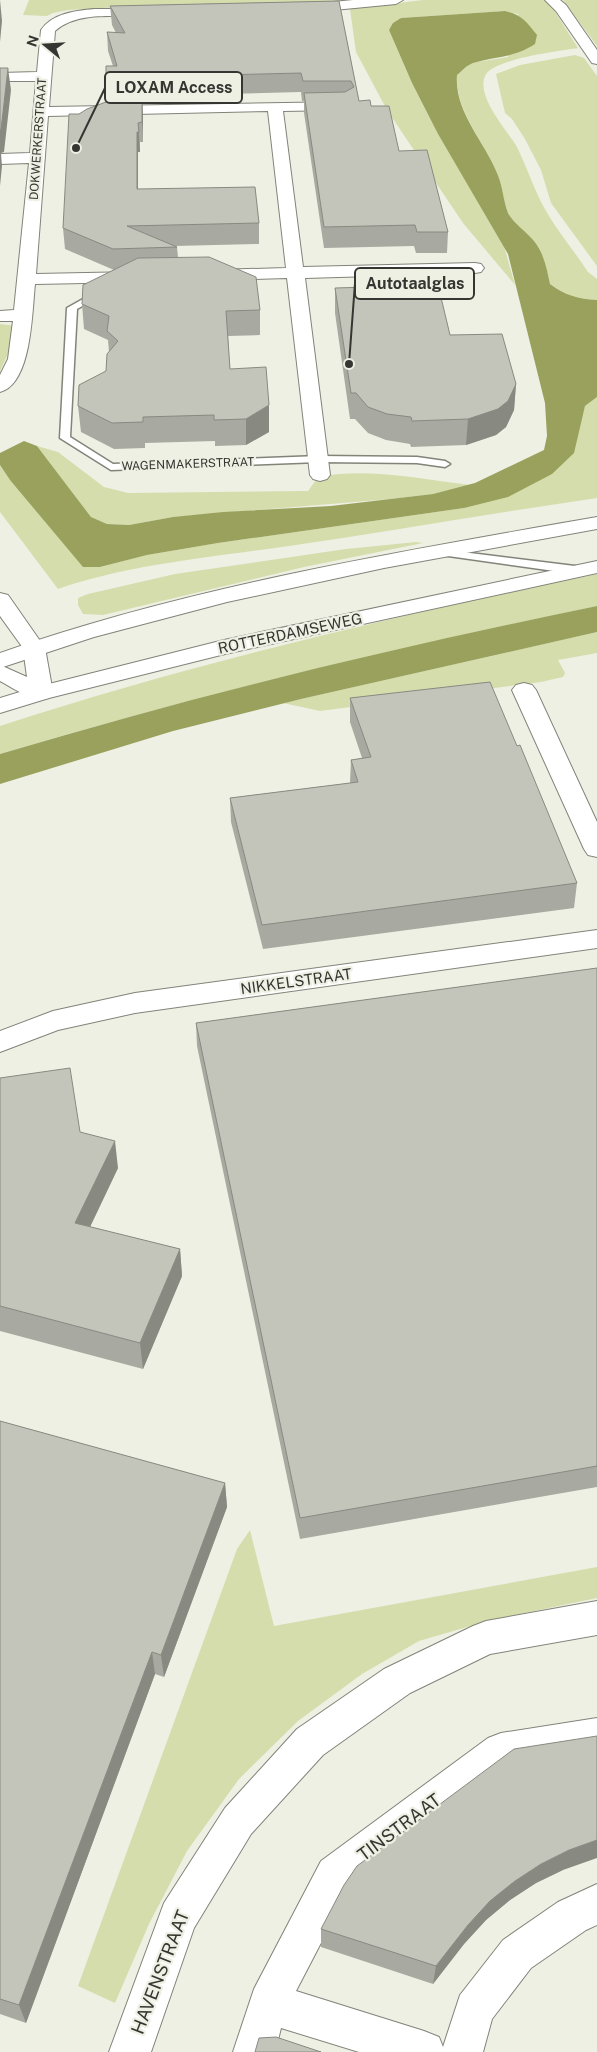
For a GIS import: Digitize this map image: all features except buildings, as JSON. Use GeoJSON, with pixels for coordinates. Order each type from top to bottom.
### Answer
{"type":"FeatureCollection","features":[{"type":"Feature","properties":{"kind":"street"},"geometry":{"type":"LineString","coordinates":[[290,9],[396,0]]}},
{"type":"Feature","properties":{"kind":"street"},"geometry":{"type":"LineString","coordinates":[[552,0],[561,8],[597,60]]}},
{"type":"Feature","properties":{"kind":"street","name":"DOKWERKERSTRAAT"},"geometry":{"type":"LineString","coordinates":[[0,386],[9,376],[17,360],[27,279],[48,30],[54,22],[81,15],[166,13]]}},
{"type":"Feature","properties":{"kind":"street"},"geometry":{"type":"LineString","coordinates":[[0,77],[43,76]]}},
{"type":"Feature","properties":{"kind":"street"},"geometry":{"type":"LineString","coordinates":[[40,112],[344,105]]}},
{"type":"Feature","properties":{"kind":"street"},"geometry":{"type":"LineString","coordinates":[[275,107],[320,467]]}},
{"type":"Feature","properties":{"kind":"street"},"geometry":{"type":"LineString","coordinates":[[0,158],[38,158]]}},
{"type":"Feature","properties":{"kind":"street"},"geometry":{"type":"LineString","coordinates":[[196,275],[475,268]]}},
{"type":"Feature","properties":{"kind":"street"},"geometry":{"type":"LineString","coordinates":[[27,279],[156,276]]}},
{"type":"Feature","properties":{"kind":"street"},"geometry":{"type":"LineString","coordinates":[[0,316],[23,315]]}},
{"type":"Feature","properties":{"kind":"street","name":"ROTTERDAMSEWEG"},"geometry":{"type":"LineString","coordinates":[[0,661],[34,648],[122,622],[250,589],[435,552],[597,523]]}},
{"type":"Feature","properties":{"kind":"street","name":"ROTTERDAMSEWEG"},"geometry":{"type":"LineString","coordinates":[[0,706],[41,693],[224,647],[590,569]]}},
{"type":"Feature","properties":{"kind":"street"},"geometry":{"type":"LineString","coordinates":[[0,600],[34,648],[41,693]]}},
{"type":"Feature","properties":{"kind":"street"},"geometry":{"type":"LineString","coordinates":[[0,672],[41,693]]}},
{"type":"Feature","properties":{"kind":"street"},"geometry":{"type":"LineString","coordinates":[[524,690],[597,850]]}},
{"type":"Feature","properties":{"kind":"street","name":"NIKKELSTRAAT"},"geometry":{"type":"LineString","coordinates":[[0,1042],[53,1021],[136,1003],[597,939]]}},
{"type":"Feature","properties":{"kind":"street","name":"HAVENSTRAAT"},"geometry":{"type":"LineString","coordinates":[[130,2052],[178,1917],[238,1821],[310,1742],[397,1681],[486,1638],[597,1618]]}},
{"type":"Feature","properties":{"kind":"street","name":"TINSTRAAT"},"geometry":{"type":"LineString","coordinates":[[254,2052],[268,2003],[335,1875],[502,1751],[597,1736]]}},
{"type":"Feature","properties":{"kind":"street"},"geometry":{"type":"LineString","coordinates":[[462,2052],[474,2009],[517,1954],[572,1916],[597,1904]]}},
{"type":"Feature","properties":{"kind":"street"},"geometry":{"type":"LineString","coordinates":[[268,2003],[424,2052]]}},
{"type":"Feature","properties":{"kind":"lane","name":"WAGENMAKERSTRAAT"},"geometry":{"type":"LineString","coordinates":[[106,277],[105,290],[72,308],[65,438],[111,467],[320,467],[417,460],[445,464]]}},
{"type":"Feature","properties":{"kind":"lane","name":"ROTTERDAMSEWEG"},"geometry":{"type":"LineString","coordinates":[[435,552],[590,569]]}},
{"type":"Feature","properties":{"kind":"shaded area"},"geometry":{"type":"Polygon","coordinates":[[[29,0],[360,0],[321,3],[101,8],[68,10],[47,16],[23,15],[29,0]]]}},
{"type":"Feature","properties":{"kind":"shaded area"},"geometry":{"type":"Polygon","coordinates":[[[423,0],[545,0],[552,7],[578,48],[512,60],[490,70],[485,76],[483,84],[489,103],[517,147],[546,211],[588,272],[597,279],[597,300],[572,296],[550,284],[540,251],[508,213],[497,173],[465,113],[461,101],[457,75],[471,63],[508,57],[518,14],[505,11],[401,18],[389,30],[412,83],[438,134],[504,246],[515,285],[463,223],[387,110],[356,52],[350,9],[423,0]]]}},
{"type":"Feature","properties":{"kind":"shaded area"},"geometry":{"type":"Polygon","coordinates":[[[563,0],[597,0],[597,46],[563,0]]]}},
{"type":"Feature","properties":{"kind":"shaded area"},"geometry":{"type":"Polygon","coordinates":[[[505,11],[516,14],[527,22],[537,35],[535,44],[520,52],[471,64],[457,75],[457,88],[465,113],[497,173],[508,213],[540,251],[545,262],[550,284],[572,296],[597,300],[597,397],[585,406],[574,453],[552,474],[508,497],[464,508],[218,543],[147,555],[100,567],[83,567],[10,480],[0,465],[0,453],[24,441],[37,446],[91,517],[107,524],[129,525],[173,517],[223,512],[331,506],[433,494],[475,483],[544,450],[547,436],[545,403],[508,254],[438,134],[412,83],[389,30],[393,23],[401,18],[505,11]]]}},
{"type":"Feature","properties":{"kind":"shaded area"},"geometry":{"type":"Polygon","coordinates":[[[575,55],[584,58],[597,76],[597,266],[551,203],[541,170],[525,139],[512,119],[505,113],[496,74],[520,65],[575,55]]]}},
{"type":"Feature","properties":{"kind":"shaded area"},"geometry":{"type":"Polygon","coordinates":[[[0,324],[15,326],[13,343],[0,371],[0,324]]]}},
{"type":"Feature","properties":{"kind":"shaded area"},"geometry":{"type":"Polygon","coordinates":[[[597,397],[597,498],[172,562],[114,573],[58,589],[0,512],[0,465],[10,480],[100,567],[147,555],[218,543],[464,508],[579,427],[585,406],[597,397]]]}},
{"type":"Feature","properties":{"kind":"shaded area"},"geometry":{"type":"Polygon","coordinates":[[[37,446],[58,452],[104,487],[128,493],[308,491],[318,477],[354,473],[413,477],[470,485],[433,494],[391,499],[173,517],[129,525],[107,524],[91,517],[37,446]]]}},
{"type":"Feature","properties":{"kind":"shaded area"},"geometry":{"type":"Polygon","coordinates":[[[416,542],[423,543],[304,567],[103,615],[83,614],[78,605],[78,598],[88,594],[175,574],[346,549],[416,542]]]}},
{"type":"Feature","properties":{"kind":"shaded area"},"geometry":{"type":"Polygon","coordinates":[[[597,574],[597,606],[222,692],[0,754],[0,726],[73,703],[147,681],[296,642],[446,606],[597,574]]]}},
{"type":"Feature","properties":{"kind":"shaded area"},"geometry":{"type":"Polygon","coordinates":[[[597,606],[597,632],[301,699],[173,731],[0,784],[0,754],[74,732],[297,673],[446,638],[597,606]]]}},
{"type":"Feature","properties":{"kind":"shaded area"},"geometry":{"type":"Polygon","coordinates":[[[597,632],[597,653],[558,660],[565,673],[563,677],[541,682],[320,711],[283,703],[597,632]]]}},
{"type":"Feature","properties":{"kind":"shaded area"},"geometry":{"type":"Polygon","coordinates":[[[250,1530],[274,1626],[597,1567],[597,1598],[491,1620],[419,1641],[362,1674],[298,1721],[239,1779],[187,1851],[149,1924],[115,2003],[78,1986],[237,1549],[250,1530]]]}},
{"type":"Feature","properties":{"kind":"place","name":"LOXAM Access"},"geometry":{"type":"Point","coordinates":[76,148]}},
{"type":"Feature","properties":{"kind":"place","name":"Autotaalglas"},"geometry":{"type":"Point","coordinates":[349,364]}}]}
